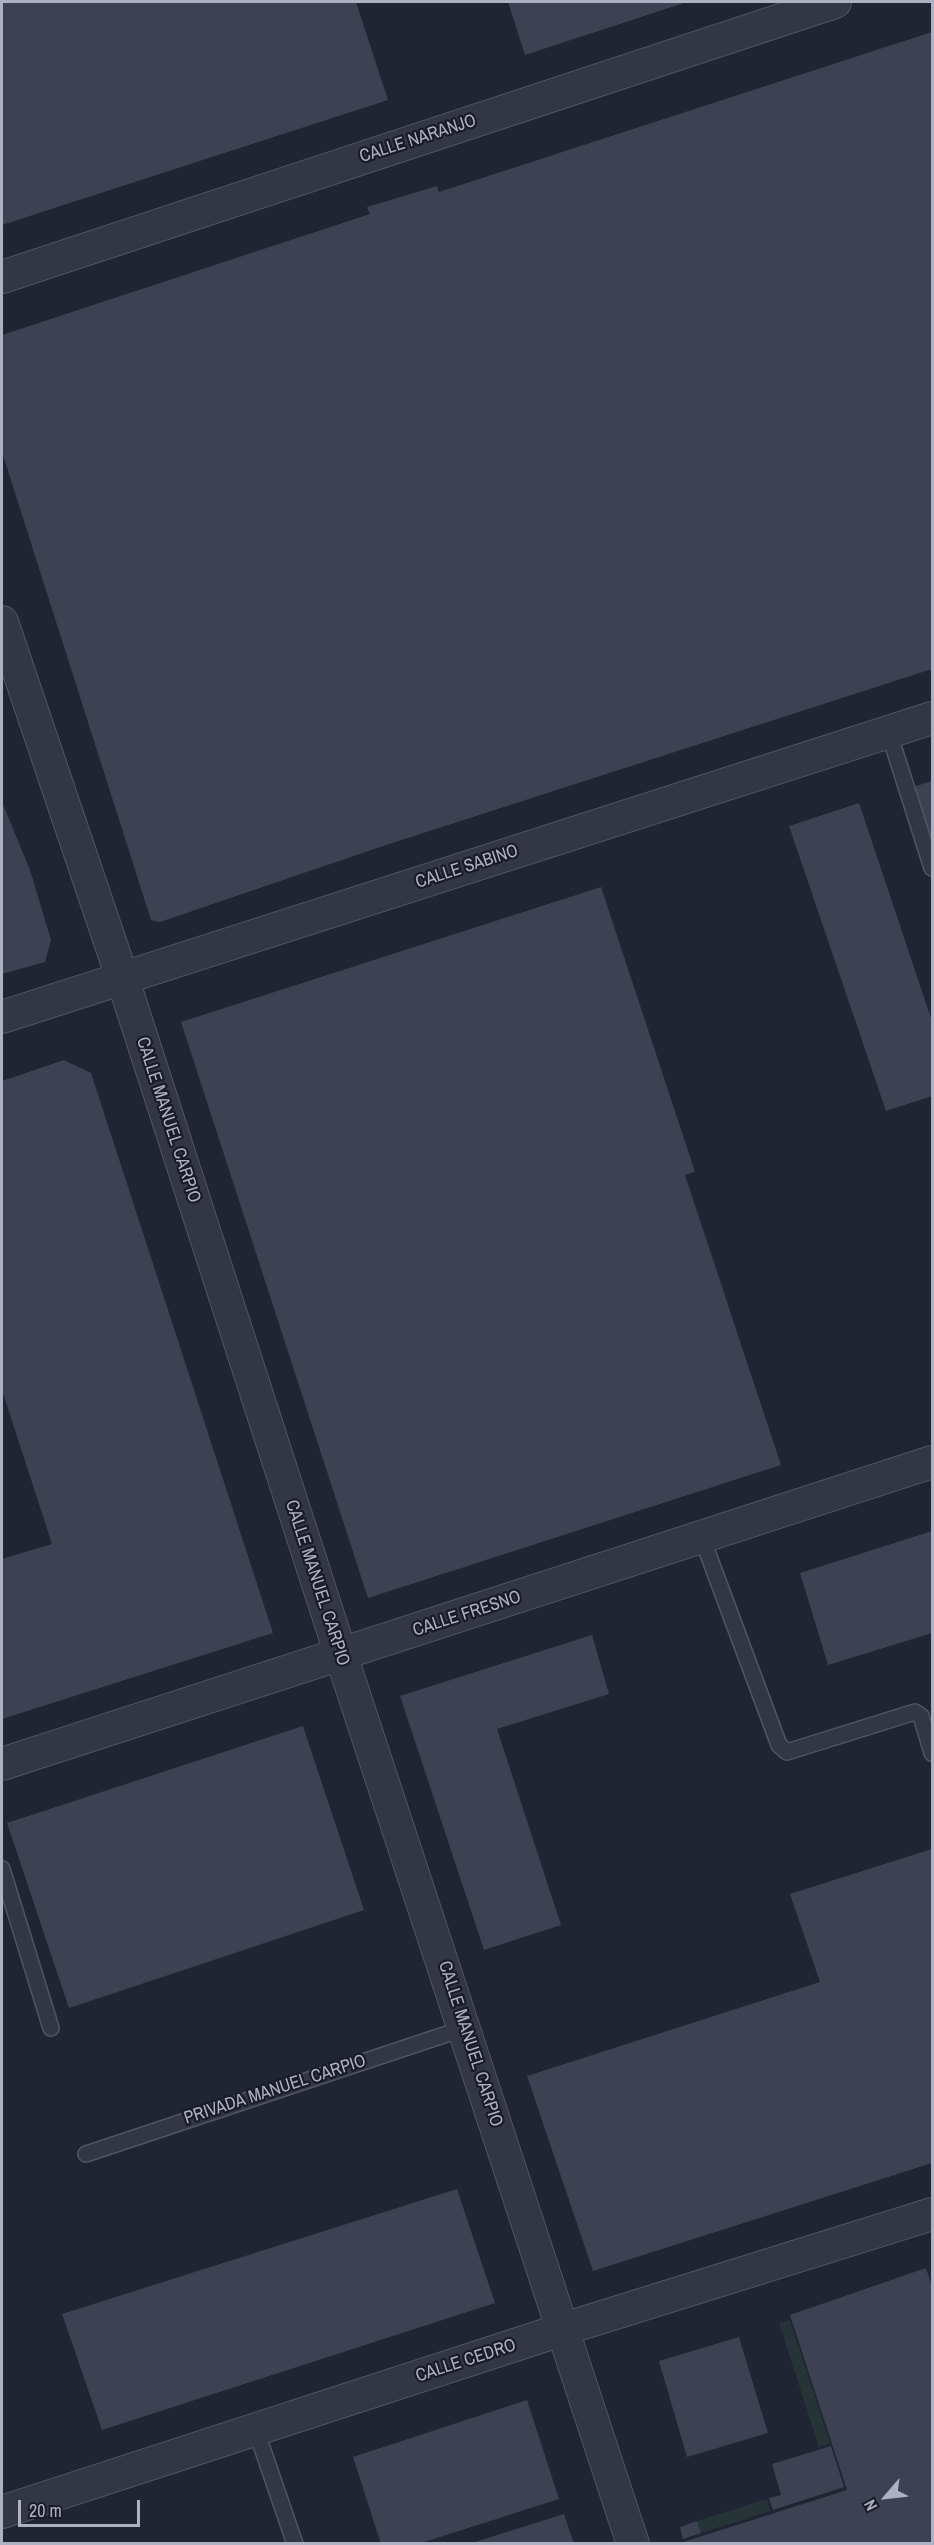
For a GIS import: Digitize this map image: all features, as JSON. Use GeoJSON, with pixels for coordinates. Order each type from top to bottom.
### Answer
{"type":"FeatureCollection","features":[{"type":"Feature","properties":{"kind":"street","name":"CALLE NARANJO"},"geometry":{"type":"LineString","coordinates":[[2,277],[835,2]]}},
{"type":"Feature","properties":{"kind":"street","name":"CALLE MANUEL CARPIO"},"geometry":{"type":"LineString","coordinates":[[2,622],[122,977],[341,1655],[633,2544]]}},
{"type":"Feature","properties":{"kind":"street","name":"CALLE SABINO"},"geometry":{"type":"LineString","coordinates":[[2,1017],[933,718]]}},
{"type":"Feature","properties":{"kind":"street","name":"CALLE FRESNO"},"geometry":{"type":"LineString","coordinates":[[2,1764],[933,1462]]}},
{"type":"Feature","properties":{"kind":"street","name":"CALLE CEDRO"},"geometry":{"type":"LineString","coordinates":[[2,2512],[564,2329],[933,2214]]}},
{"type":"Feature","properties":{"kind":"lane"},"geometry":{"type":"LineString","coordinates":[[889,733],[933,868]]}},
{"type":"Feature","properties":{"kind":"lane"},"geometry":{"type":"LineString","coordinates":[[702,1538],[779,1745],[787,1752],[915,1712],[921,1716],[933,1753]]}},
{"type":"Feature","properties":{"kind":"lane"},"geometry":{"type":"LineString","coordinates":[[2,1869],[51,2028]]}},
{"type":"Feature","properties":{"kind":"lane","name":"PRIVADA MANUEL CARPIO"},"geometry":{"type":"LineString","coordinates":[[86,2154],[465,2028]]}},
{"type":"Feature","properties":{"kind":"lane"},"geometry":{"type":"LineString","coordinates":[[256,2430],[295,2544]]}},
{"type":"Feature","properties":{"kind":"shaded area"},"geometry":{"type":"Polygon","coordinates":[[[790,2320],[830,2443],[819,2447],[779,2323],[790,2320]]]}},
{"type":"Feature","properties":{"kind":"shaded area"},"geometry":{"type":"Polygon","coordinates":[[[767,2499],[770,2511],[701,2533],[697,2521],[767,2499]]]}},
{"type":"Feature","properties":{"kind":"building"},"geometry":{"type":"Polygon","coordinates":[[[2,2],[356,2],[388,100],[2,225],[2,2]]]}},
{"type":"Feature","properties":{"kind":"building"},"geometry":{"type":"Polygon","coordinates":[[[508,2],[687,2],[525,55],[508,2]]]}},
{"type":"Feature","properties":{"kind":"building"},"geometry":{"type":"Polygon","coordinates":[[[932,32],[932,669],[383,846],[160,922],[151,920],[2,452],[2,335],[370,214],[367,207],[437,186],[439,192],[932,32]]]}},
{"type":"Feature","properties":{"kind":"building"},"geometry":{"type":"Polygon","coordinates":[[[932,781],[932,846],[913,787],[932,781]]]}},
{"type":"Feature","properties":{"kind":"building"},"geometry":{"type":"Polygon","coordinates":[[[2,802],[30,870],[51,940],[45,962],[2,974],[2,802]]]}},
{"type":"Feature","properties":{"kind":"building"},"geometry":{"type":"Polygon","coordinates":[[[859,803],[932,1021],[932,1096],[886,1111],[789,826],[859,803]]]}},
{"type":"Feature","properties":{"kind":"building"},"geometry":{"type":"Polygon","coordinates":[[[601,887],[695,1172],[685,1175],[781,1465],[368,1598],[181,1022],[601,887]]]}},
{"type":"Feature","properties":{"kind":"building"},"geometry":{"type":"Polygon","coordinates":[[[64,1060],[91,1073],[273,1633],[2,1719],[2,1559],[52,1544],[2,1390],[2,1081],[64,1060]]]}},
{"type":"Feature","properties":{"kind":"building"},"geometry":{"type":"Polygon","coordinates":[[[932,1531],[932,1633],[828,1665],[800,1573],[932,1531]]]}},
{"type":"Feature","properties":{"kind":"building"},"geometry":{"type":"Polygon","coordinates":[[[592,1635],[609,1694],[497,1729],[561,1925],[484,1950],[400,1696],[592,1635]]]}},
{"type":"Feature","properties":{"kind":"building"},"geometry":{"type":"Polygon","coordinates":[[[303,1726],[364,1910],[69,2008],[7,1823],[303,1726]]]}},
{"type":"Feature","properties":{"kind":"building"},"geometry":{"type":"Polygon","coordinates":[[[932,1849],[932,2163],[593,2271],[527,2076],[820,1982],[790,1894],[932,1849]]]}},
{"type":"Feature","properties":{"kind":"building"},"geometry":{"type":"Polygon","coordinates":[[[457,2189],[495,2303],[102,2430],[62,2314],[457,2189]]]}},
{"type":"Feature","properties":{"kind":"building"},"geometry":{"type":"Polygon","coordinates":[[[926,2268],[932,2287],[932,2544],[677,2544],[847,2490],[790,2315],[926,2268]]]}},
{"type":"Feature","properties":{"kind":"building"},"geometry":{"type":"Polygon","coordinates":[[[739,2337],[768,2433],[687,2457],[659,2361],[739,2337]]]}},
{"type":"Feature","properties":{"kind":"building"},"geometry":{"type":"Polygon","coordinates":[[[527,2400],[559,2499],[418,2544],[381,2544],[353,2457],[527,2400]]]}},
{"type":"Feature","properties":{"kind":"building"},"geometry":{"type":"Polygon","coordinates":[[[831,2446],[844,2487],[773,2510],[769,2498],[781,2495],[772,2464],[831,2446]]]}},
{"type":"Feature","properties":{"kind":"building"},"geometry":{"type":"Polygon","coordinates":[[[564,2514],[574,2544],[472,2543],[564,2514]]]}},
{"type":"Feature","properties":{"kind":"building"},"geometry":{"type":"Polygon","coordinates":[[[697,2521],[701,2533],[683,2539],[680,2527],[697,2521]]]}}]}
